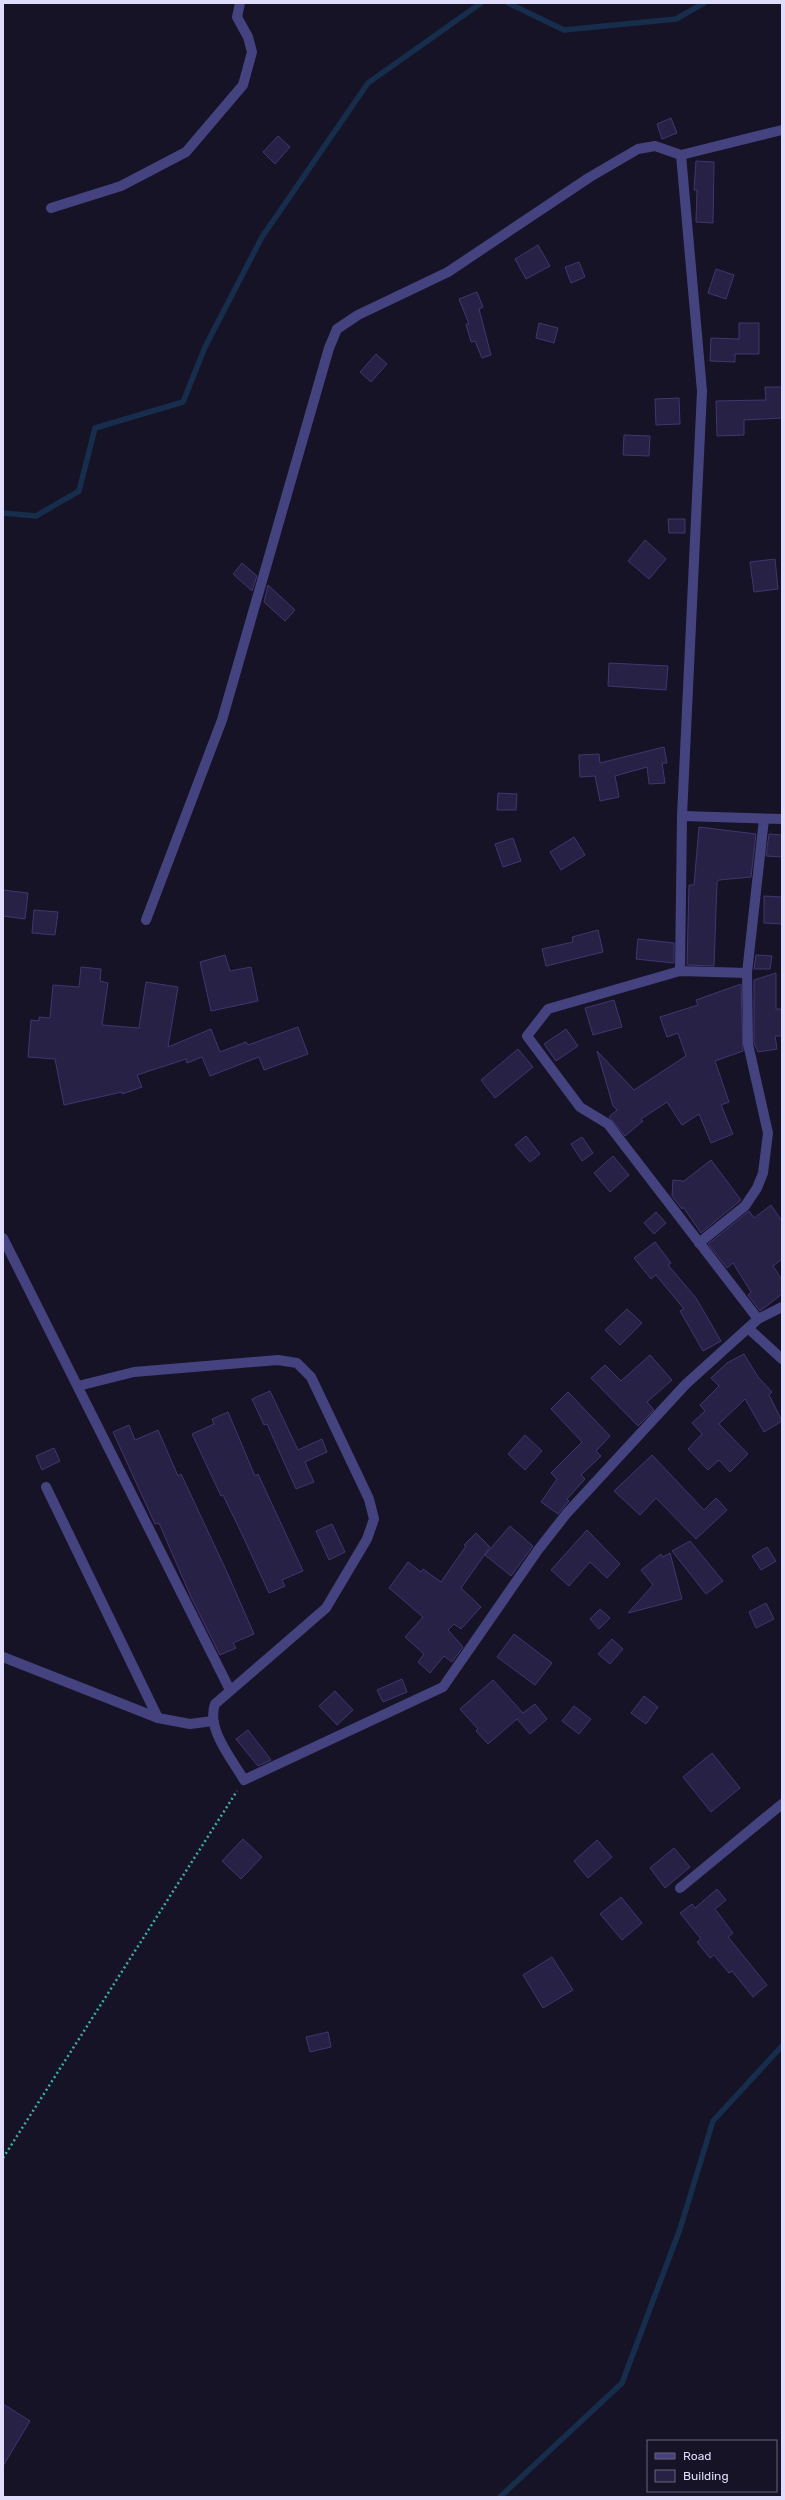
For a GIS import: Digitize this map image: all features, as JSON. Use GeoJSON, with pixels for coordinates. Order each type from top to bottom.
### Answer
{"type":"FeatureCollection","features":[{"type":"Feature","properties":{"kind":"street"},"geometry":{"type":"LineString","coordinates":[[51,208],[121,186],[186,152],[243,85],[252,52],[248,37],[237,17],[240,3]]}},
{"type":"Feature","properties":{"kind":"street"},"geometry":{"type":"LineString","coordinates":[[146,920],[222,720],[318,393],[329,348],[337,329],[358,315],[448,272],[590,177],[638,149],[655,146],[681,155],[782,130]]}},
{"type":"Feature","properties":{"kind":"street"},"geometry":{"type":"LineString","coordinates":[[680,971],[682,816],[702,391],[681,155]]}},
{"type":"Feature","properties":{"kind":"street"},"geometry":{"type":"LineString","coordinates":[[682,816],[782,819]]}},
{"type":"Feature","properties":{"kind":"street"},"geometry":{"type":"LineString","coordinates":[[699,1243],[746,1206],[757,1188],[763,1173],[768,1132],[748,1044],[747,973],[764,819]]}},
{"type":"Feature","properties":{"kind":"street"},"geometry":{"type":"LineString","coordinates":[[747,973],[680,971],[548,1009],[527,1036],[580,1106],[608,1124],[758,1319]]}},
{"type":"Feature","properties":{"kind":"street"},"geometry":{"type":"LineString","coordinates":[[3,1238],[230,1690]]}},
{"type":"Feature","properties":{"kind":"street"},"geometry":{"type":"LineString","coordinates":[[78,1386],[134,1372],[278,1360],[297,1363],[312,1377],[369,1499],[374,1518],[367,1539],[326,1608],[215,1704],[212,1712],[213,1722],[244,1780],[443,1687],[538,1550],[567,1513],[686,1384],[758,1319],[782,1307]]}},
{"type":"Feature","properties":{"kind":"street"},"geometry":{"type":"LineString","coordinates":[[748,1328],[782,1359]]}},
{"type":"Feature","properties":{"kind":"street"},"geometry":{"type":"LineString","coordinates":[[46,1488],[158,1718]]}},
{"type":"Feature","properties":{"kind":"street"},"geometry":{"type":"LineString","coordinates":[[3,1657],[158,1718],[190,1724],[213,1722]]}},
{"type":"Feature","properties":{"kind":"street"},"geometry":{"type":"LineString","coordinates":[[680,1888],[782,1804]]}},
{"type":"Feature","properties":{"kind":"path"},"geometry":{"type":"LineString","coordinates":[[3,2158],[244,1780]]}},
{"type":"Feature","properties":{"kind":"building"},"geometry":{"type":"Polygon","coordinates":[[[671,118],[677,133],[662,139],[657,124],[671,118]]]}},
{"type":"Feature","properties":{"kind":"building"},"geometry":{"type":"Polygon","coordinates":[[[278,136],[290,147],[275,164],[263,152],[278,136]]]}},
{"type":"Feature","properties":{"kind":"building"},"geometry":{"type":"Polygon","coordinates":[[[696,161],[714,162],[713,223],[696,222],[697,190],[694,190],[696,161]]]}},
{"type":"Feature","properties":{"kind":"building"},"geometry":{"type":"Polygon","coordinates":[[[538,245],[550,266],[526,279],[515,259],[538,245]]]}},
{"type":"Feature","properties":{"kind":"building"},"geometry":{"type":"Polygon","coordinates":[[[579,262],[585,277],[571,283],[565,267],[579,262]]]}},
{"type":"Feature","properties":{"kind":"building"},"geometry":{"type":"Polygon","coordinates":[[[716,269],[734,275],[726,299],[708,293],[716,269]]]}},
{"type":"Feature","properties":{"kind":"building"},"geometry":{"type":"Polygon","coordinates":[[[477,292],[483,307],[479,309],[491,355],[482,358],[475,341],[471,342],[466,324],[469,324],[459,299],[477,292]]]}},
{"type":"Feature","properties":{"kind":"building"},"geometry":{"type":"Polygon","coordinates":[[[539,323],[558,328],[554,343],[536,338],[539,323]]]}},
{"type":"Feature","properties":{"kind":"building"},"geometry":{"type":"Polygon","coordinates":[[[739,323],[759,323],[759,354],[735,354],[735,362],[710,361],[711,338],[739,339],[739,323]]]}},
{"type":"Feature","properties":{"kind":"building"},"geometry":{"type":"Polygon","coordinates":[[[376,354],[387,364],[371,382],[360,372],[376,354]]]}},
{"type":"Feature","properties":{"kind":"building"},"geometry":{"type":"Polygon","coordinates":[[[765,387],[782,387],[782,418],[744,420],[744,435],[717,436],[716,401],[766,400],[765,387]]]}},
{"type":"Feature","properties":{"kind":"building"},"geometry":{"type":"Polygon","coordinates":[[[679,398],[680,424],[656,425],[655,399],[679,398]]]}},
{"type":"Feature","properties":{"kind":"building"},"geometry":{"type":"Polygon","coordinates":[[[624,435],[650,436],[649,456],[623,455],[624,435]]]}},
{"type":"Feature","properties":{"kind":"building"},"geometry":{"type":"Polygon","coordinates":[[[668,519],[685,519],[685,533],[669,533],[668,519]]]}},
{"type":"Feature","properties":{"kind":"building"},"geometry":{"type":"Polygon","coordinates":[[[645,540],[666,559],[649,579],[628,561],[645,540]]]}},
{"type":"Feature","properties":{"kind":"building"},"geometry":{"type":"Polygon","coordinates":[[[775,559],[778,589],[754,592],[750,562],[775,559]]]}},
{"type":"Feature","properties":{"kind":"building"},"geometry":{"type":"Polygon","coordinates":[[[242,563],[257,576],[252,591],[233,574],[242,563]]]}},
{"type":"Feature","properties":{"kind":"building"},"geometry":{"type":"Polygon","coordinates":[[[268,585],[295,610],[285,621],[264,602],[268,585]]]}},
{"type":"Feature","properties":{"kind":"building"},"geometry":{"type":"Polygon","coordinates":[[[609,663],[668,666],[666,690],[608,686],[609,663]]]}},
{"type":"Feature","properties":{"kind":"building"},"geometry":{"type":"Polygon","coordinates":[[[664,747],[667,763],[662,763],[665,783],[649,784],[647,767],[615,776],[619,797],[600,801],[595,776],[580,777],[579,755],[599,754],[600,763],[664,747]]]}},
{"type":"Feature","properties":{"kind":"building"},"geometry":{"type":"Polygon","coordinates":[[[498,793],[517,794],[516,810],[497,810],[498,793]]]}},
{"type":"Feature","properties":{"kind":"building"},"geometry":{"type":"Polygon","coordinates":[[[699,827],[756,834],[751,877],[719,880],[717,882],[714,966],[687,965],[689,885],[694,885],[699,827]]]}},
{"type":"Feature","properties":{"kind":"building"},"geometry":{"type":"Polygon","coordinates":[[[769,834],[782,835],[782,857],[766,856],[769,834]]]}},
{"type":"Feature","properties":{"kind":"building"},"geometry":{"type":"Polygon","coordinates":[[[574,837],[585,855],[561,870],[550,852],[574,837]]]}},
{"type":"Feature","properties":{"kind":"building"},"geometry":{"type":"Polygon","coordinates":[[[513,838],[521,861],[503,867],[495,844],[513,838]]]}},
{"type":"Feature","properties":{"kind":"building"},"geometry":{"type":"Polygon","coordinates":[[[3,890],[28,893],[25,919],[3,916],[3,890]]]}},
{"type":"Feature","properties":{"kind":"building"},"geometry":{"type":"Polygon","coordinates":[[[764,896],[782,897],[782,924],[764,923],[764,896]]]}},
{"type":"Feature","properties":{"kind":"building"},"geometry":{"type":"Polygon","coordinates":[[[34,910],[58,912],[55,935],[32,933],[34,910]]]}},
{"type":"Feature","properties":{"kind":"building"},"geometry":{"type":"Polygon","coordinates":[[[598,930],[603,952],[546,966],[542,949],[573,942],[572,937],[598,930]]]}},
{"type":"Feature","properties":{"kind":"building"},"geometry":{"type":"Polygon","coordinates":[[[638,939],[674,943],[674,963],[636,959],[638,939]]]}},
{"type":"Feature","properties":{"kind":"building"},"geometry":{"type":"Polygon","coordinates":[[[225,955],[230,971],[251,967],[258,1001],[211,1011],[200,962],[225,955]]]}},
{"type":"Feature","properties":{"kind":"building"},"geometry":{"type":"Polygon","coordinates":[[[756,955],[772,956],[770,969],[754,969],[756,955]]]}},
{"type":"Feature","properties":{"kind":"building"},"geometry":{"type":"Polygon","coordinates":[[[81,967],[101,969],[100,981],[108,983],[102,1025],[139,1028],[146,982],[178,987],[168,1047],[211,1029],[220,1052],[246,1042],[248,1045],[298,1027],[308,1054],[264,1070],[259,1057],[210,1076],[202,1057],[187,1063],[186,1059],[137,1075],[142,1087],[122,1094],[122,1092],[64,1105],[55,1059],[28,1057],[31,1020],[39,1021],[39,1017],[50,1018],[53,985],[79,987],[81,967]]]}},
{"type":"Feature","properties":{"kind":"building"},"geometry":{"type":"Polygon","coordinates":[[[776,973],[776,1009],[782,1009],[782,1036],[775,1036],[777,1049],[758,1052],[754,1043],[754,980],[776,973]]]}},
{"type":"Feature","properties":{"kind":"building"},"geometry":{"type":"Polygon","coordinates":[[[741,984],[743,1051],[715,1061],[729,1102],[721,1105],[733,1134],[711,1143],[699,1114],[682,1125],[667,1102],[641,1119],[643,1121],[625,1136],[609,1117],[617,1110],[613,1106],[597,1051],[634,1090],[686,1056],[678,1033],[667,1037],[660,1017],[698,1005],[696,1000],[741,984]]]}},
{"type":"Feature","properties":{"kind":"building"},"geometry":{"type":"Polygon","coordinates":[[[614,1000],[622,1027],[593,1035],[585,1008],[614,1000]]]}},
{"type":"Feature","properties":{"kind":"building"},"geometry":{"type":"Polygon","coordinates":[[[566,1029],[578,1046],[556,1061],[544,1044],[566,1029]]]}},
{"type":"Feature","properties":{"kind":"building"},"geometry":{"type":"Polygon","coordinates":[[[518,1049],[533,1067],[495,1098],[481,1080],[518,1049]]]}},
{"type":"Feature","properties":{"kind":"building"},"geometry":{"type":"Polygon","coordinates":[[[526,1136],[540,1154],[530,1162],[515,1145],[526,1136]]]}},
{"type":"Feature","properties":{"kind":"building"},"geometry":{"type":"Polygon","coordinates":[[[582,1137],[593,1153],[582,1161],[571,1144],[582,1137]]]}},
{"type":"Feature","properties":{"kind":"building"},"geometry":{"type":"Polygon","coordinates":[[[613,1156],[629,1175],[610,1192],[594,1173],[613,1156]]]}},
{"type":"Feature","properties":{"kind":"building"},"geometry":{"type":"Polygon","coordinates":[[[711,1160],[741,1200],[701,1233],[683,1207],[682,1209],[672,1196],[673,1180],[684,1181],[711,1160]]]}},
{"type":"Feature","properties":{"kind":"building"},"geometry":{"type":"Polygon","coordinates":[[[771,1205],[782,1221],[782,1259],[773,1266],[782,1280],[782,1294],[760,1311],[748,1295],[751,1292],[733,1263],[727,1268],[708,1244],[749,1211],[754,1218],[771,1205]]]}},
{"type":"Feature","properties":{"kind":"building"},"geometry":{"type":"Polygon","coordinates":[[[656,1212],[666,1223],[654,1234],[644,1223],[656,1212]]]}},
{"type":"Feature","properties":{"kind":"building"},"geometry":{"type":"Polygon","coordinates":[[[655,1242],[671,1263],[668,1265],[696,1298],[721,1341],[703,1351],[680,1311],[684,1309],[656,1275],[651,1279],[634,1258],[655,1242]]]}},
{"type":"Feature","properties":{"kind":"building"},"geometry":{"type":"Polygon","coordinates":[[[627,1309],[642,1323],[620,1345],[605,1330],[627,1309]]]}},
{"type":"Feature","properties":{"kind":"building"},"geometry":{"type":"Polygon","coordinates":[[[744,1354],[758,1377],[772,1392],[769,1395],[782,1421],[764,1432],[745,1399],[719,1424],[748,1454],[730,1472],[719,1460],[708,1470],[688,1449],[702,1434],[692,1423],[705,1411],[700,1405],[719,1386],[711,1378],[727,1363],[744,1354]]]}},
{"type":"Feature","properties":{"kind":"building"},"geometry":{"type":"Polygon","coordinates":[[[650,1355],[672,1380],[647,1402],[654,1410],[638,1426],[591,1378],[605,1365],[621,1381],[650,1355]]]}},
{"type":"Feature","properties":{"kind":"building"},"geometry":{"type":"Polygon","coordinates":[[[270,1391],[298,1450],[322,1439],[327,1452],[305,1462],[314,1482],[296,1489],[267,1424],[264,1425],[252,1399],[270,1391]]]}},
{"type":"Feature","properties":{"kind":"building"},"geometry":{"type":"Polygon","coordinates":[[[568,1392],[610,1436],[596,1451],[601,1456],[581,1475],[585,1479],[567,1499],[569,1501],[558,1514],[541,1502],[557,1479],[551,1473],[582,1442],[551,1409],[568,1392]]]}},
{"type":"Feature","properties":{"kind":"building"},"geometry":{"type":"Polygon","coordinates":[[[228,1412],[255,1476],[258,1474],[303,1571],[282,1580],[285,1586],[269,1593],[240,1530],[223,1495],[221,1496],[192,1434],[214,1424],[212,1419],[228,1412]]]}},
{"type":"Feature","properties":{"kind":"building"},"geometry":{"type":"Polygon","coordinates":[[[129,1425],[135,1440],[158,1430],[178,1476],[181,1474],[254,1634],[233,1643],[236,1648],[220,1655],[191,1597],[159,1523],[155,1524],[113,1432],[129,1425]]]}},
{"type":"Feature","properties":{"kind":"building"},"geometry":{"type":"Polygon","coordinates":[[[525,1435],[542,1451],[525,1470],[508,1454],[525,1435]]]}},
{"type":"Feature","properties":{"kind":"building"},"geometry":{"type":"Polygon","coordinates":[[[54,1448],[60,1461],[42,1470],[36,1456],[54,1448]]]}},
{"type":"Feature","properties":{"kind":"building"},"geometry":{"type":"Polygon","coordinates":[[[652,1455],[704,1510],[716,1498],[727,1510],[696,1539],[656,1498],[640,1515],[614,1491],[652,1455]]]}},
{"type":"Feature","properties":{"kind":"building"},"geometry":{"type":"Polygon","coordinates":[[[332,1524],[345,1552],[329,1560],[316,1531],[332,1524]]]}},
{"type":"Feature","properties":{"kind":"building"},"geometry":{"type":"Polygon","coordinates":[[[510,1526],[533,1546],[511,1576],[485,1555],[510,1526]]]}},
{"type":"Feature","properties":{"kind":"building"},"geometry":{"type":"Polygon","coordinates":[[[587,1530],[620,1564],[607,1578],[590,1562],[569,1586],[551,1570],[587,1530]]]}},
{"type":"Feature","properties":{"kind":"building"},"geometry":{"type":"Polygon","coordinates":[[[476,1533],[490,1547],[461,1588],[481,1607],[461,1629],[454,1624],[448,1630],[463,1647],[452,1662],[444,1656],[430,1673],[418,1662],[424,1654],[405,1637],[423,1617],[389,1588],[408,1562],[421,1572],[423,1569],[441,1582],[466,1546],[464,1545],[476,1533]]]}},
{"type":"Feature","properties":{"kind":"building"},"geometry":{"type":"Polygon","coordinates":[[[690,1541],[723,1581],[706,1594],[672,1551],[690,1541]]]}},
{"type":"Feature","properties":{"kind":"building"},"geometry":{"type":"Polygon","coordinates":[[[767,1547],[776,1561],[761,1570],[752,1556],[767,1547]]]}},
{"type":"Feature","properties":{"kind":"building"},"geometry":{"type":"Polygon","coordinates":[[[670,1553],[682,1599],[628,1613],[653,1585],[641,1570],[661,1554],[663,1557],[670,1553]]]}},
{"type":"Feature","properties":{"kind":"building"},"geometry":{"type":"Polygon","coordinates":[[[766,1603],[774,1619],[756,1628],[749,1612],[766,1603]]]}},
{"type":"Feature","properties":{"kind":"building"},"geometry":{"type":"Polygon","coordinates":[[[600,1609],[610,1618],[599,1629],[590,1619],[600,1609]]]}},
{"type":"Feature","properties":{"kind":"building"},"geometry":{"type":"Polygon","coordinates":[[[514,1634],[552,1663],[535,1685],[497,1657],[514,1634]]]}},
{"type":"Feature","properties":{"kind":"building"},"geometry":{"type":"Polygon","coordinates":[[[612,1639],[623,1649],[610,1664],[598,1654],[612,1639]]]}},
{"type":"Feature","properties":{"kind":"building"},"geometry":{"type":"Polygon","coordinates":[[[402,1679],[407,1692],[383,1702],[377,1690],[402,1679]]]}},
{"type":"Feature","properties":{"kind":"building"},"geometry":{"type":"Polygon","coordinates":[[[493,1680],[523,1713],[535,1704],[547,1719],[530,1734],[517,1719],[488,1744],[476,1731],[478,1729],[460,1709],[493,1680]]]}},
{"type":"Feature","properties":{"kind":"building"},"geometry":{"type":"Polygon","coordinates":[[[335,1691],[353,1710],[337,1725],[319,1706],[335,1691]]]}},
{"type":"Feature","properties":{"kind":"building"},"geometry":{"type":"Polygon","coordinates":[[[644,1696],[658,1707],[646,1724],[631,1713],[644,1696]]]}},
{"type":"Feature","properties":{"kind":"building"},"geometry":{"type":"Polygon","coordinates":[[[574,1706],[591,1719],[579,1734],[562,1721],[574,1706]]]}},
{"type":"Feature","properties":{"kind":"building"},"geometry":{"type":"Polygon","coordinates":[[[248,1730],[271,1760],[258,1766],[236,1739],[248,1730]]]}},
{"type":"Feature","properties":{"kind":"building"},"geometry":{"type":"Polygon","coordinates":[[[712,1753],[740,1788],[711,1812],[683,1777],[712,1753]]]}},
{"type":"Feature","properties":{"kind":"building"},"geometry":{"type":"Polygon","coordinates":[[[243,1839],[262,1857],[241,1879],[222,1861],[243,1839]]]}},
{"type":"Feature","properties":{"kind":"building"},"geometry":{"type":"Polygon","coordinates":[[[597,1840],[612,1857],[588,1878],[574,1861],[597,1840]]]}},
{"type":"Feature","properties":{"kind":"building"},"geometry":{"type":"Polygon","coordinates":[[[674,1848],[690,1867],[665,1888],[650,1868],[674,1848]]]}},
{"type":"Feature","properties":{"kind":"building"},"geometry":{"type":"Polygon","coordinates":[[[717,1889],[726,1900],[715,1909],[733,1933],[728,1937],[767,1985],[753,1997],[732,1971],[729,1973],[714,1955],[710,1958],[697,1942],[701,1939],[680,1913],[692,1904],[695,1908],[717,1889]]]}},
{"type":"Feature","properties":{"kind":"building"},"geometry":{"type":"Polygon","coordinates":[[[621,1897],[642,1923],[622,1940],[600,1914],[621,1897]]]}},
{"type":"Feature","properties":{"kind":"building"},"geometry":{"type":"Polygon","coordinates":[[[552,1957],[573,1990],[543,2008],[523,1975],[552,1957]]]}},
{"type":"Feature","properties":{"kind":"building"},"geometry":{"type":"Polygon","coordinates":[[[328,2032],[331,2047],[310,2052],[306,2037],[328,2032]]]}},
{"type":"Feature","properties":{"kind":"building"},"geometry":{"type":"Polygon","coordinates":[[[3,2404],[30,2421],[3,2466],[3,2404]]]}},
{"type":"Feature","properties":{"kind":"waterway"},"geometry":{"type":"LineString","coordinates":[[3,513],[36,516],[79,491],[95,428],[183,402],[205,347],[262,237],[368,83],[481,3]]}},
{"type":"Feature","properties":{"kind":"waterway"},"geometry":{"type":"LineString","coordinates":[[508,3],[564,30],[676,19],[704,3]]}},
{"type":"Feature","properties":{"kind":"waterway"},"geometry":{"type":"LineString","coordinates":[[500,2497],[622,2383],[680,2229],[713,2121],[782,2046]]}}]}
